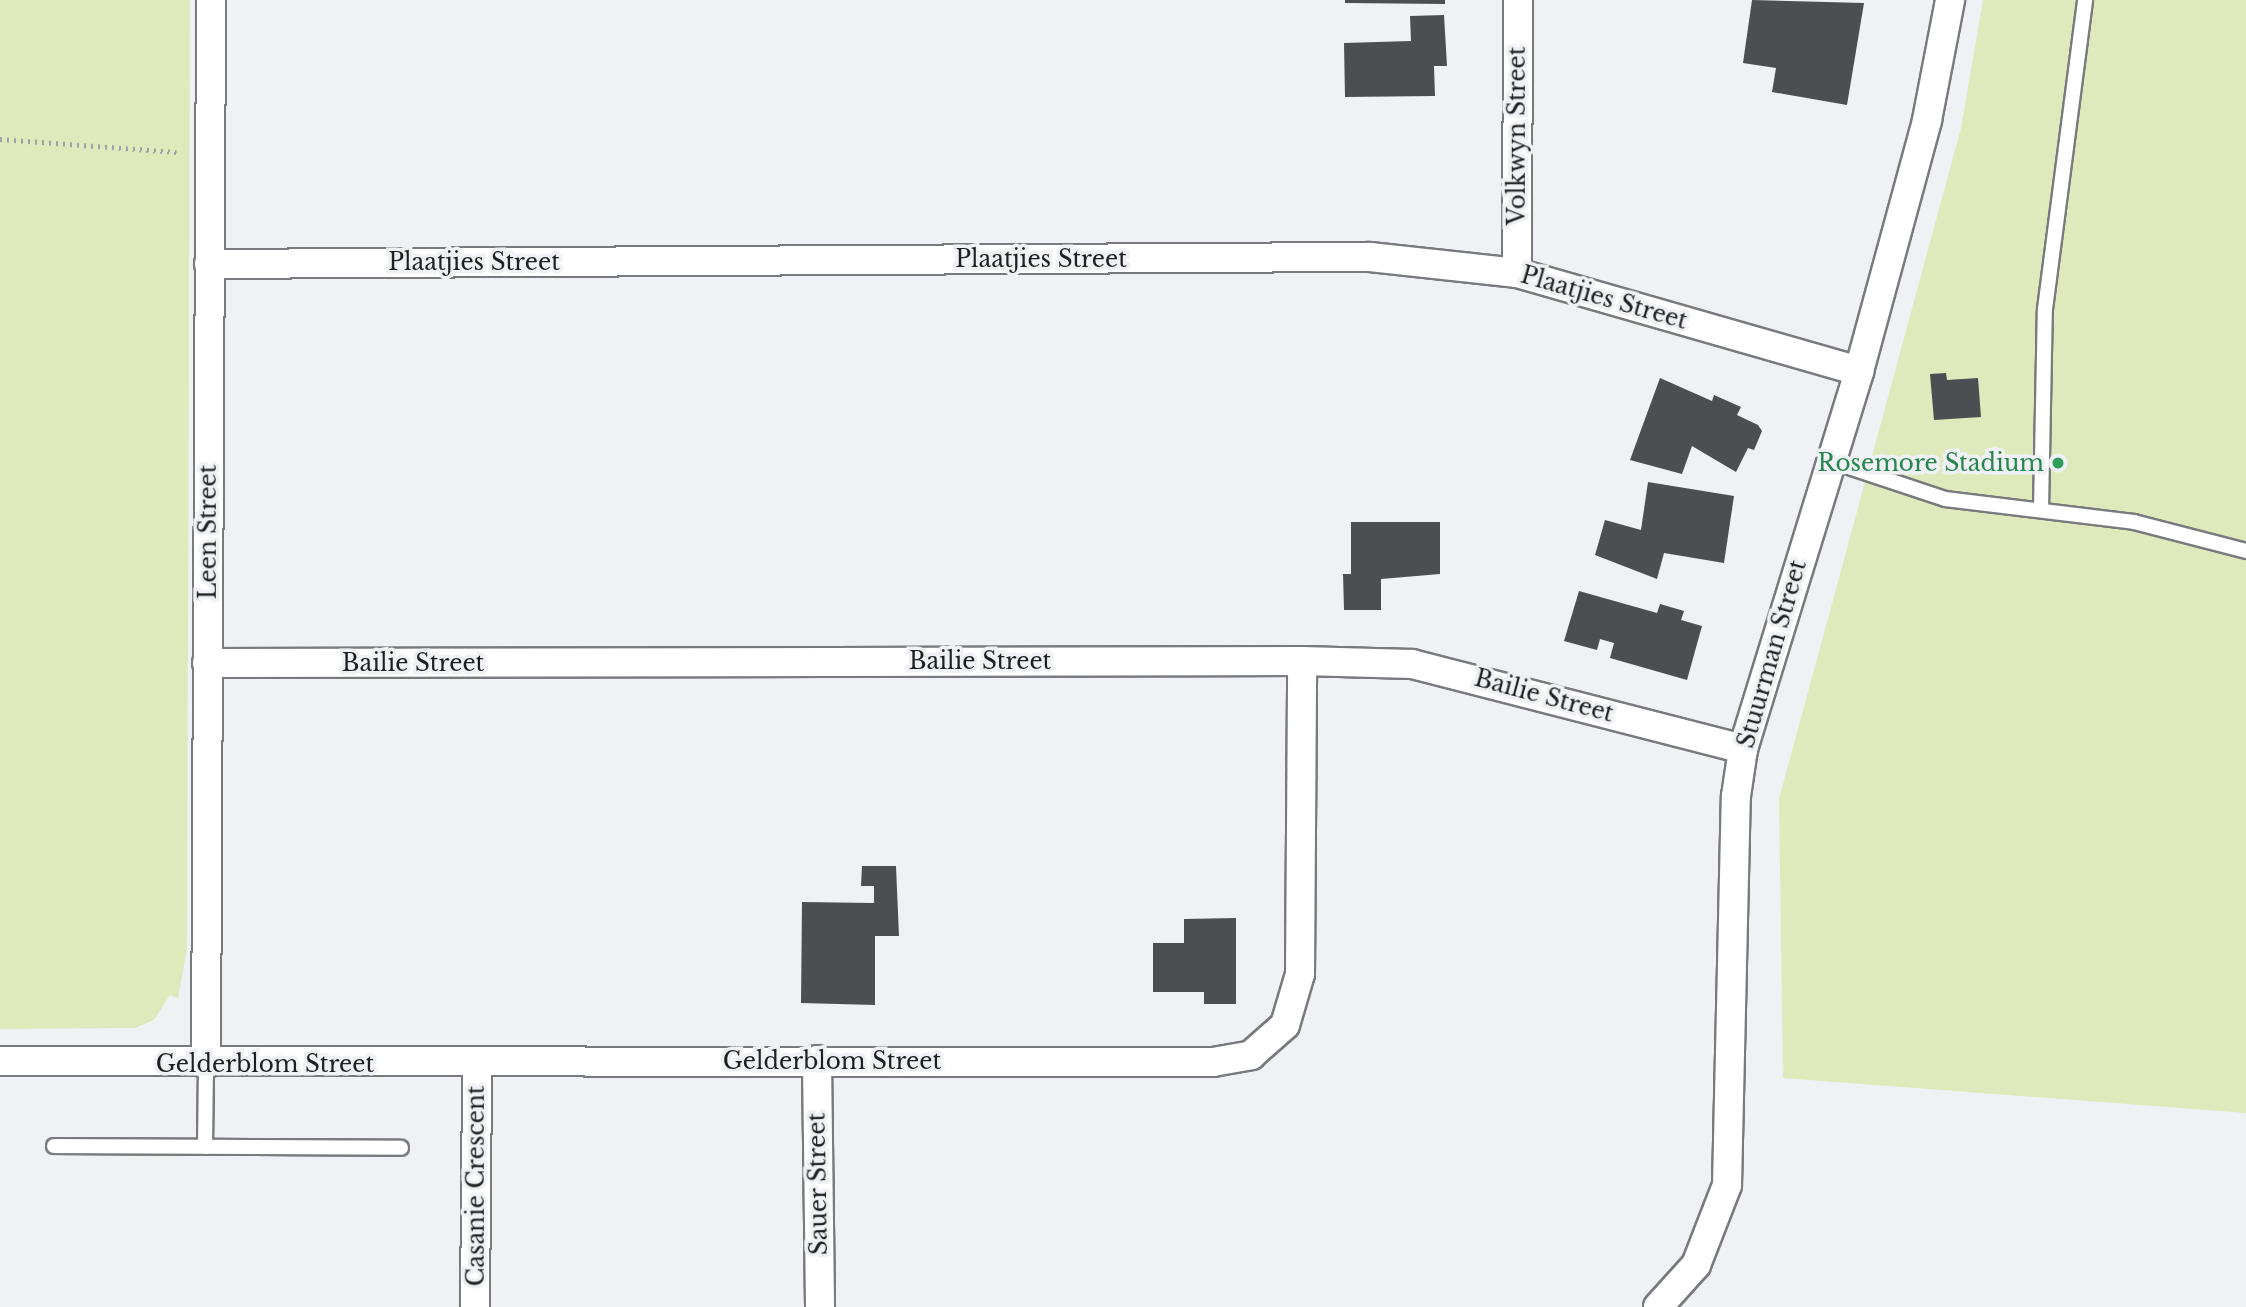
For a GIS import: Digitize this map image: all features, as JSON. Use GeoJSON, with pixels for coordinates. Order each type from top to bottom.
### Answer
{"type":"FeatureCollection","features":[{"type":"Feature","properties":{"kind":"street","name":"Leen Street"},"geometry":{"type":"LineString","coordinates":[[206,1064],[211,0]]}},
{"type":"Feature","properties":{"kind":"street","name":"Volkwyn Street"},"geometry":{"type":"LineString","coordinates":[[1517,273],[1518,0]]}},
{"type":"Feature","properties":{"kind":"street","name":"Stuurman Street"},"geometry":{"type":"LineString","coordinates":[[1658,1307],[1696,1265],[1727,1185],[1736,796],[1743,749],[1858,371],[1927,120],[1950,0]]}},
{"type":"Feature","properties":{"kind":"street","name":"Plaatjies Street"},"geometry":{"type":"LineString","coordinates":[[209,264],[1370,257],[1517,273],[1858,371]]}},
{"type":"Feature","properties":{"kind":"street","name":"Bailie Street"},"geometry":{"type":"LineString","coordinates":[[207,663],[1301,661],[1412,664],[1457,673],[1743,749]]}},
{"type":"Feature","properties":{"kind":"street","name":"Gelderblom Street"},"geometry":{"type":"LineString","coordinates":[[0,1061],[206,1064],[817,1060],[1213,1062],[1251,1055],[1271,1041],[1285,1025],[1300,974],[1301,661]]}},
{"type":"Feature","properties":{"kind":"street","name":"Sauer Street"},"geometry":{"type":"LineString","coordinates":[[817,1060],[820,1307]]}},
{"type":"Feature","properties":{"kind":"street","name":"Casanie Crescent"},"geometry":{"type":"LineString","coordinates":[[475,1307],[477,1064]]}},
{"type":"Feature","properties":{"kind":"lane"},"geometry":{"type":"LineString","coordinates":[[2042,510],[2045,309],[2085,0]]}},
{"type":"Feature","properties":{"kind":"lane"},"geometry":{"type":"LineString","coordinates":[[1831,461],[1945,499],[2134,522],[2246,551]]}},
{"type":"Feature","properties":{"kind":"lane"},"geometry":{"type":"LineString","coordinates":[[205,1147],[206,1064]]}},
{"type":"Feature","properties":{"kind":"lane"},"geometry":{"type":"LineString","coordinates":[[54,1146],[401,1148]]}},
{"type":"Feature","properties":{"kind":"path"},"geometry":{"type":"LineString","coordinates":[[0,139],[210,153]]}},
{"type":"Feature","properties":{"kind":"green space"},"geometry":{"type":"Polygon","coordinates":[[[0,0],[190,0],[187,949],[178,998],[170,995],[154,1020],[135,1028],[0,1029],[0,0]]]}},
{"type":"Feature","properties":{"kind":"green space","name":"Rosemore Stadium"},"geometry":{"type":"Polygon","coordinates":[[[1983,0],[2246,0],[2246,1113],[1783,1078],[1779,799],[1961,128],[1983,0]]]}},
{"type":"Feature","properties":{"kind":"building"},"geometry":{"type":"Polygon","coordinates":[[[1345,0],[1445,0],[1445,4],[1345,3],[1345,0]]]}},
{"type":"Feature","properties":{"kind":"building"},"geometry":{"type":"Polygon","coordinates":[[[1752,0],[1864,3],[1847,105],[1772,92],[1776,68],[1743,63],[1752,0]]]}},
{"type":"Feature","properties":{"kind":"building"},"geometry":{"type":"Polygon","coordinates":[[[1444,15],[1447,66],[1434,66],[1435,96],[1345,97],[1344,43],[1411,41],[1410,16],[1444,15]]]}},
{"type":"Feature","properties":{"kind":"building"},"geometry":{"type":"Polygon","coordinates":[[[1946,373],[1947,380],[1978,378],[1981,417],[1934,420],[1930,374],[1946,373]]]}},
{"type":"Feature","properties":{"kind":"building"},"geometry":{"type":"Polygon","coordinates":[[[1660,378],[1712,401],[1714,395],[1741,407],[1737,415],[1758,425],[1762,431],[1754,450],[1748,448],[1736,472],[1692,446],[1682,474],[1630,460],[1660,378]]]}},
{"type":"Feature","properties":{"kind":"building"},"geometry":{"type":"Polygon","coordinates":[[[1648,482],[1734,496],[1724,563],[1664,553],[1657,579],[1595,555],[1605,520],[1641,530],[1648,482]]]}},
{"type":"Feature","properties":{"kind":"building"},"geometry":{"type":"Polygon","coordinates":[[[1351,522],[1440,522],[1440,574],[1381,579],[1381,610],[1344,610],[1343,574],[1351,574],[1351,522]]]}},
{"type":"Feature","properties":{"kind":"building"},"geometry":{"type":"Polygon","coordinates":[[[1579,591],[1657,613],[1660,604],[1684,611],[1681,620],[1702,626],[1687,680],[1610,658],[1614,643],[1600,639],[1597,650],[1564,641],[1579,591]]]}},
{"type":"Feature","properties":{"kind":"building"},"geometry":{"type":"Polygon","coordinates":[[[862,866],[896,866],[899,936],[875,936],[875,1005],[801,1003],[802,902],[874,903],[874,886],[861,886],[862,866]]]}},
{"type":"Feature","properties":{"kind":"building"},"geometry":{"type":"Polygon","coordinates":[[[1236,918],[1236,1004],[1204,1004],[1204,992],[1153,992],[1153,943],[1184,943],[1184,919],[1236,918]]]}},
{"type":"Feature","properties":{"kind":"place","name":"Rosemore Stadium"},"geometry":{"type":"Point","coordinates":[2058,463]}}]}
